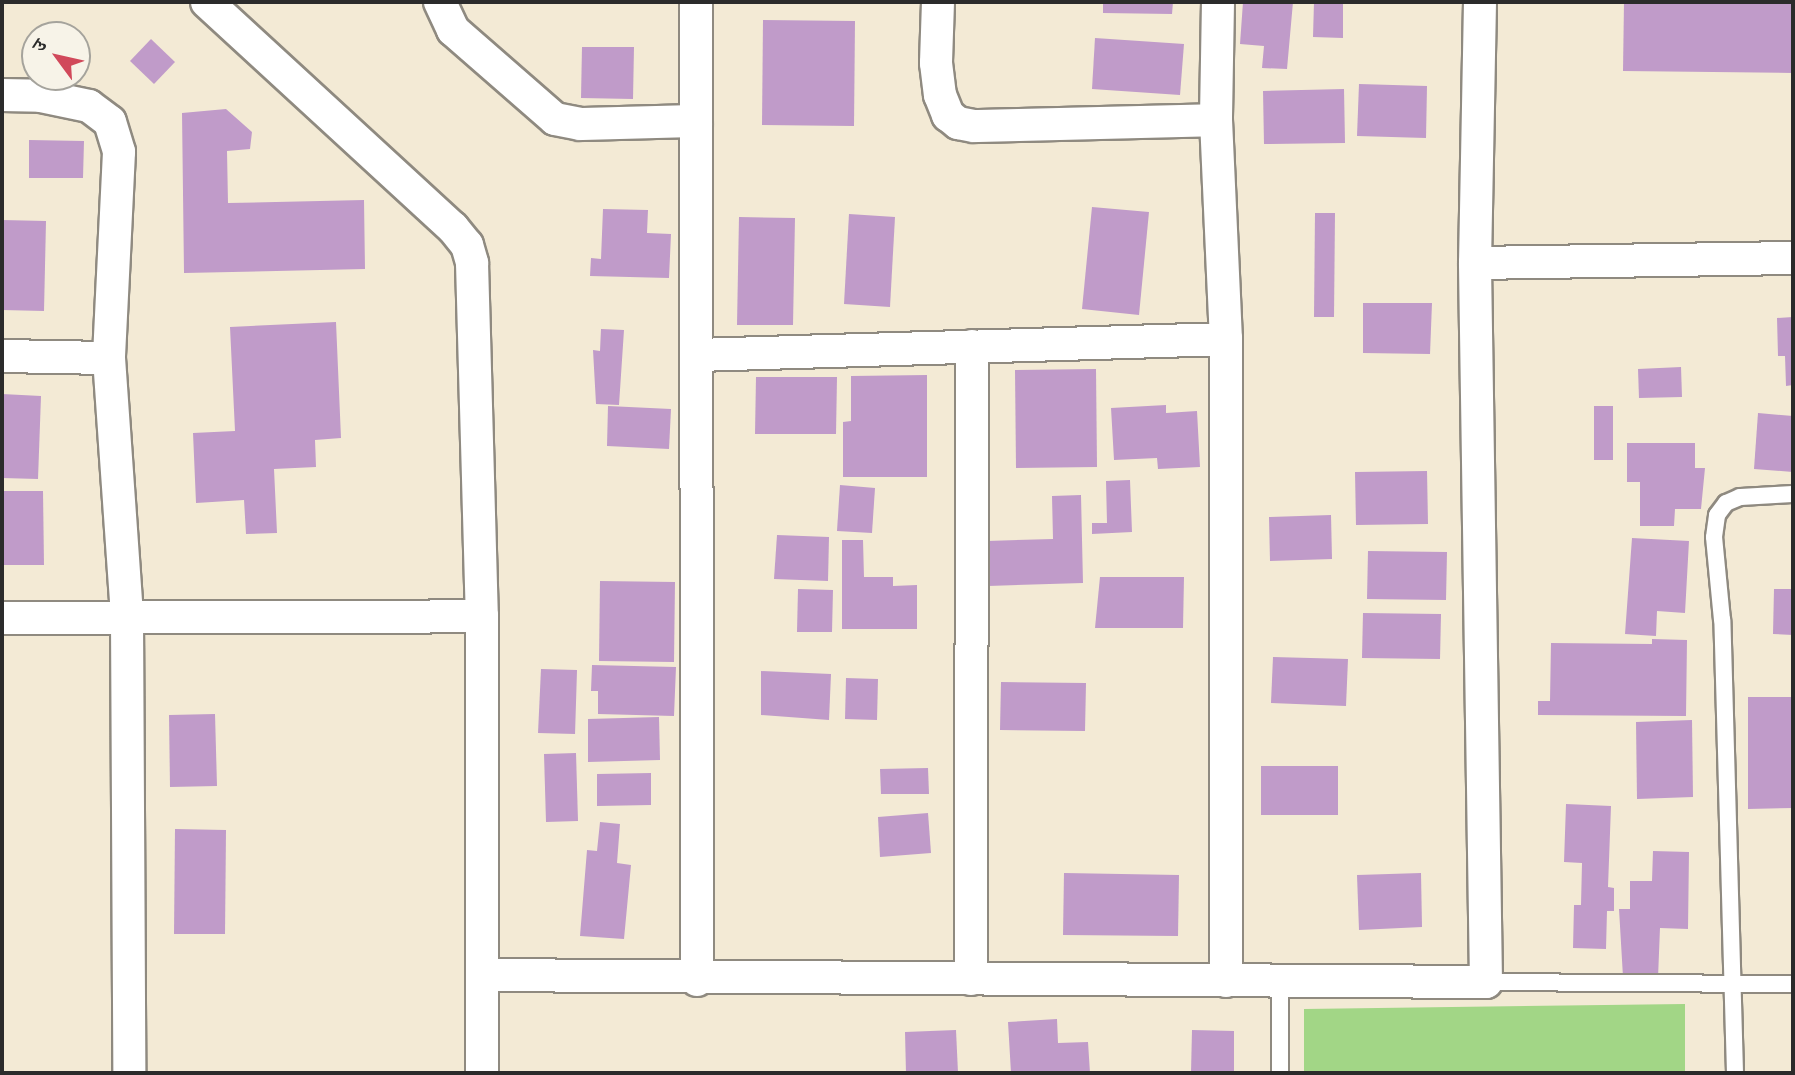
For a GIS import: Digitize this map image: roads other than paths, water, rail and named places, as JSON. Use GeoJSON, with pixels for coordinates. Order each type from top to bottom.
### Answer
{"type":"FeatureCollection","features":[{"type":"Feature","properties":{"kind":"street"},"geometry":{"type":"LineString","coordinates":[[207,2],[467,245],[472,263],[482,616],[482,1073]]}},
{"type":"Feature","properties":{"kind":"street"},"geometry":{"type":"LineString","coordinates":[[440,2],[453,30],[555,119],[580,124],[696,121]]}},
{"type":"Feature","properties":{"kind":"street"},"geometry":{"type":"LineString","coordinates":[[696,2],[697,979]]}},
{"type":"Feature","properties":{"kind":"street"},"geometry":{"type":"LineString","coordinates":[[938,2],[936,63],[940,95],[948,115],[958,123],[974,126],[1216,120]]}},
{"type":"Feature","properties":{"kind":"street"},"geometry":{"type":"LineString","coordinates":[[1218,2],[1216,120],[1226,339],[1226,981]]}},
{"type":"Feature","properties":{"kind":"street"},"geometry":{"type":"LineString","coordinates":[[482,975],[697,979],[1486,982],[1475,262],[1480,2]]}},
{"type":"Feature","properties":{"kind":"street"},"geometry":{"type":"LineString","coordinates":[[2,96],[41,96],[89,106],[110,122],[119,152],[109,358],[127,618],[129,1073]]}},
{"type":"Feature","properties":{"kind":"street"},"geometry":{"type":"LineString","coordinates":[[1475,262],[1793,258]]}},
{"type":"Feature","properties":{"kind":"street"},"geometry":{"type":"LineString","coordinates":[[696,355],[1226,339]]}},
{"type":"Feature","properties":{"kind":"street"},"geometry":{"type":"LineString","coordinates":[[971,979],[972,346]]}},
{"type":"Feature","properties":{"kind":"street"},"geometry":{"type":"LineString","coordinates":[[2,356],[109,358]]}},
{"type":"Feature","properties":{"kind":"street"},"geometry":{"type":"LineString","coordinates":[[2,618],[482,616]]}},
{"type":"Feature","properties":{"kind":"lane"},"geometry":{"type":"LineString","coordinates":[[1735,1073],[1734,984],[1715,526],[1717,515],[1733,500],[1793,494]]}},
{"type":"Feature","properties":{"kind":"lane"},"geometry":{"type":"LineString","coordinates":[[1280,981],[1280,1073]]}},
{"type":"Feature","properties":{"kind":"lane"},"geometry":{"type":"LineString","coordinates":[[1486,982],[1793,984]]}}]}
